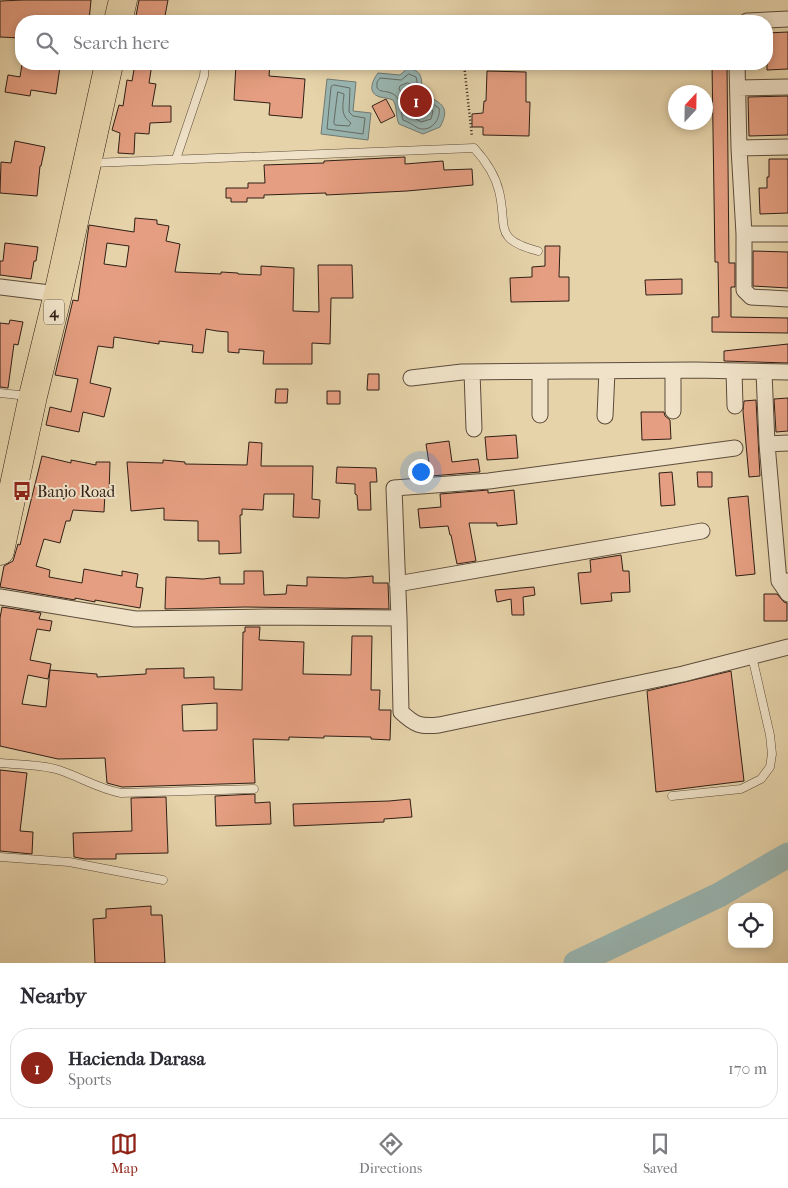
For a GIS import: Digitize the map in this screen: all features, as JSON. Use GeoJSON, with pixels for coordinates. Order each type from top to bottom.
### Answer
{"type":"FeatureCollection","features":[{"type":"Feature","properties":{"kind":"highway"},"geometry":{"type":"LineString","coordinates":[[119,15],[122,0]]}},
{"type":"Feature","properties":{"kind":"highway","name":"4"},"geometry":{"type":"LineString","coordinates":[[0,551],[33,396],[88,163],[107,70]]}},
{"type":"Feature","properties":{"kind":"street"},"geometry":{"type":"LineString","coordinates":[[773,20],[788,19]]}},
{"type":"Feature","properties":{"kind":"street"},"geometry":{"type":"LineString","coordinates":[[737,70],[744,234],[744,290],[751,297],[788,299]]}},
{"type":"Feature","properties":{"kind":"street"},"geometry":{"type":"LineString","coordinates":[[738,88],[788,87]]}},
{"type":"Feature","properties":{"kind":"street"},"geometry":{"type":"LineString","coordinates":[[739,148],[788,147]]}},
{"type":"Feature","properties":{"kind":"street"},"geometry":{"type":"LineString","coordinates":[[744,234],[788,234]]}},
{"type":"Feature","properties":{"kind":"street"},"geometry":{"type":"LineString","coordinates":[[0,288],[58,294]]}},
{"type":"Feature","properties":{"kind":"street"},"geometry":{"type":"LineString","coordinates":[[605,416],[607,371]]}},
{"type":"Feature","properties":{"kind":"street"},"geometry":{"type":"LineString","coordinates":[[673,371],[673,411]]}},
{"type":"Feature","properties":{"kind":"street"},"geometry":{"type":"LineString","coordinates":[[734,371],[735,406]]}},
{"type":"Feature","properties":{"kind":"street"},"geometry":{"type":"LineString","coordinates":[[411,378],[472,372],[788,372]]}},
{"type":"Feature","properties":{"kind":"street"},"geometry":{"type":"LineString","coordinates":[[472,372],[474,429]]}},
{"type":"Feature","properties":{"kind":"street"},"geometry":{"type":"LineString","coordinates":[[540,372],[540,415]]}},
{"type":"Feature","properties":{"kind":"street"},"geometry":{"type":"LineString","coordinates":[[764,372],[768,444],[784,581],[788,594]]}},
{"type":"Feature","properties":{"kind":"street"},"geometry":{"type":"LineString","coordinates":[[768,444],[788,443]]}},
{"type":"Feature","properties":{"kind":"street"},"geometry":{"type":"LineString","coordinates":[[735,448],[489,481],[394,488],[400,618],[401,712],[410,720],[423,727],[683,674],[788,647]]}},
{"type":"Feature","properties":{"kind":"street"},"geometry":{"type":"LineString","coordinates":[[397,584],[702,531]]}},
{"type":"Feature","properties":{"kind":"street"},"geometry":{"type":"LineString","coordinates":[[0,597],[136,618],[400,618]]}},
{"type":"Feature","properties":{"kind":"lane"},"geometry":{"type":"LineString","coordinates":[[176,159],[204,70]]}},
{"type":"Feature","properties":{"kind":"lane"},"geometry":{"type":"LineString","coordinates":[[88,163],[474,148],[487,162],[499,191],[503,230],[510,240],[522,247],[538,251]]}},
{"type":"Feature","properties":{"kind":"lane"},"geometry":{"type":"LineString","coordinates":[[0,393],[33,396]]}},
{"type":"Feature","properties":{"kind":"lane"},"geometry":{"type":"LineString","coordinates":[[672,796],[741,790],[761,779],[770,767],[772,754],[770,735],[752,656]]}},
{"type":"Feature","properties":{"kind":"lane"},"geometry":{"type":"LineString","coordinates":[[0,763],[46,767],[109,791],[122,793],[254,789]]}},
{"type":"Feature","properties":{"kind":"lane"},"geometry":{"type":"LineString","coordinates":[[0,857],[69,862],[163,880]]}},
{"type":"Feature","properties":{"kind":"path"},"geometry":{"type":"LineString","coordinates":[[465,70],[474,148]]}},
{"type":"Feature","properties":{"kind":"water"},"geometry":{"type":"Polygon","coordinates":[[[406,70],[413,70],[419,74],[423,93],[439,102],[444,109],[445,114],[440,127],[423,134],[399,124],[393,100],[373,93],[372,86],[378,73],[400,75],[406,70]]]}},
{"type":"Feature","properties":{"kind":"water"},"geometry":{"type":"Polygon","coordinates":[[[327,79],[356,82],[353,111],[371,113],[368,140],[321,134],[327,79]]]}},
{"type":"Feature","properties":{"kind":"building"},"geometry":{"type":"Polygon","coordinates":[[[91,0],[90,15],[15,15],[15,38],[0,37],[0,1],[91,0]]]}},
{"type":"Feature","properties":{"kind":"building"},"geometry":{"type":"Polygon","coordinates":[[[139,0],[168,0],[165,15],[136,15],[139,0]]]}},
{"type":"Feature","properties":{"kind":"building"},"geometry":{"type":"Polygon","coordinates":[[[788,32],[788,69],[773,70],[773,33],[788,32]]]}},
{"type":"Feature","properties":{"kind":"building"},"geometry":{"type":"Polygon","coordinates":[[[21,70],[60,70],[56,94],[31,90],[30,96],[5,92],[8,75],[20,77],[21,70]]]}},
{"type":"Feature","properties":{"kind":"building"},"geometry":{"type":"Polygon","coordinates":[[[134,70],[151,70],[149,83],[156,84],[152,106],[171,106],[171,122],[150,123],[149,134],[135,133],[134,154],[118,153],[120,133],[112,130],[119,105],[123,106],[127,80],[132,81],[134,70]]]}},
{"type":"Feature","properties":{"kind":"building"},"geometry":{"type":"Polygon","coordinates":[[[236,70],[270,70],[269,76],[305,79],[302,118],[269,115],[270,103],[234,100],[236,70]]]}},
{"type":"Feature","properties":{"kind":"building"},"geometry":{"type":"Polygon","coordinates":[[[712,70],[727,70],[729,263],[735,263],[735,287],[731,287],[731,317],[788,318],[788,333],[712,332],[712,317],[719,317],[718,262],[715,262],[712,70]]]}},
{"type":"Feature","properties":{"kind":"building"},"geometry":{"type":"Polygon","coordinates":[[[487,71],[526,72],[526,102],[530,102],[529,136],[483,135],[483,127],[472,127],[472,114],[483,113],[484,101],[486,101],[487,71]]]}},
{"type":"Feature","properties":{"kind":"building"},"geometry":{"type":"Polygon","coordinates":[[[788,96],[788,135],[749,136],[748,97],[788,96]]]}},
{"type":"Feature","properties":{"kind":"building"},"geometry":{"type":"Polygon","coordinates":[[[386,99],[395,116],[381,123],[372,106],[386,99]]]}},
{"type":"Feature","properties":{"kind":"building"},"geometry":{"type":"Polygon","coordinates":[[[15,141],[45,147],[40,166],[37,196],[0,193],[1,162],[11,163],[15,141]]]}},
{"type":"Feature","properties":{"kind":"building"},"geometry":{"type":"Polygon","coordinates":[[[405,157],[405,164],[443,161],[444,170],[472,169],[473,185],[407,191],[326,195],[326,193],[264,195],[264,198],[247,198],[247,202],[231,202],[231,198],[226,198],[226,188],[248,188],[248,183],[265,183],[264,165],[405,157]]]}},
{"type":"Feature","properties":{"kind":"building"},"geometry":{"type":"Polygon","coordinates":[[[769,159],[788,159],[788,213],[760,214],[759,188],[767,188],[769,159]]]}},
{"type":"Feature","properties":{"kind":"building"},"geometry":{"type":"Polygon","coordinates":[[[135,218],[157,220],[157,224],[169,226],[166,241],[180,244],[175,272],[221,274],[221,272],[261,275],[261,266],[294,268],[293,311],[319,312],[318,265],[352,265],[353,298],[331,298],[330,344],[312,343],[312,364],[263,364],[264,351],[239,349],[239,353],[228,352],[228,332],[206,329],[203,353],[192,352],[193,345],[159,341],[159,344],[114,337],[113,348],[98,346],[90,383],[111,388],[104,417],[83,412],[79,432],[46,425],[50,407],[71,412],[78,379],[55,375],[73,300],[78,301],[89,225],[134,232],[135,218]],[[107,243],[104,264],[126,267],[129,246],[107,243]]]}},
{"type":"Feature","properties":{"kind":"building"},"geometry":{"type":"Polygon","coordinates":[[[5,243],[38,247],[31,279],[0,275],[0,261],[3,261],[5,243]]]}},
{"type":"Feature","properties":{"kind":"building"},"geometry":{"type":"Polygon","coordinates":[[[545,246],[560,246],[559,277],[569,277],[569,301],[511,302],[510,278],[532,277],[532,267],[545,266],[545,246]]]}},
{"type":"Feature","properties":{"kind":"building"},"geometry":{"type":"Polygon","coordinates":[[[753,251],[788,252],[788,288],[753,286],[753,251]]]}},
{"type":"Feature","properties":{"kind":"building"},"geometry":{"type":"Polygon","coordinates":[[[682,279],[682,294],[646,295],[645,280],[682,279]]]}},
{"type":"Feature","properties":{"kind":"building"},"geometry":{"type":"Polygon","coordinates":[[[10,320],[23,322],[18,345],[14,344],[8,388],[0,387],[0,323],[9,324],[10,320]]]}},
{"type":"Feature","properties":{"kind":"building"},"geometry":{"type":"Polygon","coordinates":[[[788,344],[788,363],[724,361],[724,351],[788,344]]]}},
{"type":"Feature","properties":{"kind":"building"},"geometry":{"type":"Polygon","coordinates":[[[368,374],[379,374],[379,390],[367,390],[368,374]]]}},
{"type":"Feature","properties":{"kind":"building"},"geometry":{"type":"Polygon","coordinates":[[[276,389],[288,389],[287,403],[275,403],[276,389]]]}},
{"type":"Feature","properties":{"kind":"building"},"geometry":{"type":"Polygon","coordinates":[[[327,391],[340,391],[340,404],[327,404],[327,391]]]}},
{"type":"Feature","properties":{"kind":"building"},"geometry":{"type":"Polygon","coordinates":[[[788,398],[788,431],[776,432],[774,399],[788,398]]]}},
{"type":"Feature","properties":{"kind":"building"},"geometry":{"type":"Polygon","coordinates":[[[756,400],[760,476],[749,477],[743,411],[744,401],[756,400]]]}},
{"type":"Feature","properties":{"kind":"building"},"geometry":{"type":"Polygon","coordinates":[[[641,412],[664,412],[665,416],[670,420],[671,439],[642,440],[641,412]]]}},
{"type":"Feature","properties":{"kind":"building"},"geometry":{"type":"Polygon","coordinates":[[[516,435],[518,458],[487,460],[485,437],[516,435]]]}},
{"type":"Feature","properties":{"kind":"building"},"geometry":{"type":"Polygon","coordinates":[[[449,441],[452,462],[478,459],[480,472],[431,476],[426,444],[449,441]]]}},
{"type":"Feature","properties":{"kind":"building"},"geometry":{"type":"Polygon","coordinates":[[[249,442],[262,443],[261,466],[313,466],[312,499],[320,500],[319,518],[293,517],[294,494],[264,494],[263,510],[242,509],[242,515],[240,515],[241,553],[219,554],[219,541],[198,541],[198,521],[164,520],[164,508],[131,511],[127,462],[163,463],[163,460],[185,462],[185,464],[247,465],[249,442]]]}},
{"type":"Feature","properties":{"kind":"building"},"geometry":{"type":"Polygon","coordinates":[[[42,456],[71,463],[71,460],[96,465],[96,462],[110,462],[109,493],[105,493],[104,512],[73,510],[70,521],[66,521],[60,543],[44,539],[36,566],[50,570],[49,577],[82,583],[84,569],[122,576],[122,571],[138,574],[136,587],[143,588],[140,608],[95,600],[95,602],[75,598],[75,600],[0,587],[4,566],[13,561],[18,544],[20,545],[42,456]]]}},
{"type":"Feature","properties":{"kind":"building"},"geometry":{"type":"Polygon","coordinates":[[[337,467],[376,468],[377,482],[370,482],[371,510],[358,510],[355,484],[336,483],[337,467]]]}},
{"type":"Feature","properties":{"kind":"building"},"geometry":{"type":"Polygon","coordinates":[[[672,472],[675,505],[661,506],[659,473],[672,472]]]}},
{"type":"Feature","properties":{"kind":"building"},"geometry":{"type":"Polygon","coordinates":[[[697,472],[712,472],[712,487],[698,487],[697,472]]]}},
{"type":"Feature","properties":{"kind":"building"},"geometry":{"type":"Polygon","coordinates":[[[488,490],[488,493],[514,490],[517,524],[497,526],[497,523],[469,523],[476,561],[457,564],[448,526],[420,528],[418,509],[441,507],[440,494],[488,490]]]}},
{"type":"Feature","properties":{"kind":"building"},"geometry":{"type":"Polygon","coordinates":[[[748,496],[755,574],[736,576],[728,498],[748,496]]]}},
{"type":"Feature","properties":{"kind":"building"},"geometry":{"type":"Polygon","coordinates":[[[621,555],[623,571],[629,571],[630,592],[611,593],[612,601],[581,604],[578,573],[591,572],[590,560],[621,555]]]}},
{"type":"Feature","properties":{"kind":"building"},"geometry":{"type":"Polygon","coordinates":[[[244,571],[263,571],[264,595],[286,594],[287,585],[307,586],[307,577],[346,578],[373,576],[373,583],[388,583],[389,609],[245,607],[165,609],[166,577],[203,579],[220,577],[220,584],[244,584],[244,571]]]}},
{"type":"Feature","properties":{"kind":"building"},"geometry":{"type":"Polygon","coordinates":[[[534,587],[535,595],[523,597],[524,615],[512,615],[511,599],[497,602],[495,590],[534,587]]]}},
{"type":"Feature","properties":{"kind":"building"},"geometry":{"type":"Polygon","coordinates":[[[764,594],[777,594],[787,603],[787,621],[764,621],[764,594]]]}},
{"type":"Feature","properties":{"kind":"building"},"geometry":{"type":"Polygon","coordinates":[[[2,607],[41,613],[39,619],[52,621],[50,631],[37,629],[30,660],[51,664],[48,679],[28,675],[22,704],[46,707],[50,670],[97,674],[97,677],[146,674],[146,669],[184,668],[184,678],[214,677],[214,689],[242,690],[243,632],[245,632],[245,627],[260,627],[259,640],[304,642],[303,674],[351,675],[352,636],[372,636],[371,690],[380,690],[379,710],[391,710],[390,740],[371,739],[371,737],[324,736],[324,738],[289,737],[289,740],[253,739],[255,783],[122,787],[107,783],[105,758],[58,759],[0,746],[0,618],[2,607]],[[217,703],[182,705],[183,731],[217,730],[217,703]]]}},
{"type":"Feature","properties":{"kind":"building"},"geometry":{"type":"Polygon","coordinates":[[[731,671],[744,781],[656,792],[647,691],[731,671]]]}},
{"type":"Feature","properties":{"kind":"building"},"geometry":{"type":"Polygon","coordinates":[[[0,770],[27,773],[20,831],[33,832],[32,854],[0,851],[0,770]]]}},
{"type":"Feature","properties":{"kind":"building"},"geometry":{"type":"Polygon","coordinates":[[[255,794],[255,803],[270,802],[271,824],[216,826],[215,796],[255,794]]]}},
{"type":"Feature","properties":{"kind":"building"},"geometry":{"type":"Polygon","coordinates":[[[166,797],[168,853],[116,854],[116,859],[74,857],[73,833],[132,831],[131,798],[166,797]]]}},
{"type":"Feature","properties":{"kind":"building"},"geometry":{"type":"Polygon","coordinates":[[[410,799],[412,817],[384,819],[384,822],[294,826],[293,804],[410,799]]]}},
{"type":"Feature","properties":{"kind":"building"},"geometry":{"type":"Polygon","coordinates":[[[151,906],[151,915],[162,915],[165,963],[95,963],[93,919],[106,918],[106,909],[151,906]]]}},
{"type":"Feature","properties":{"kind":"waterway"},"geometry":{"type":"LineString","coordinates":[[576,963],[719,895],[788,855]]}},
{"type":"Feature","properties":{"kind":"place","name":"Hacienda Darasa"},"geometry":{"type":"Point","coordinates":[416,101]}},
{"type":"Feature","properties":{"kind":"place","name":"Banjo Road"},"geometry":{"type":"Point","coordinates":[22,491]}}]}
